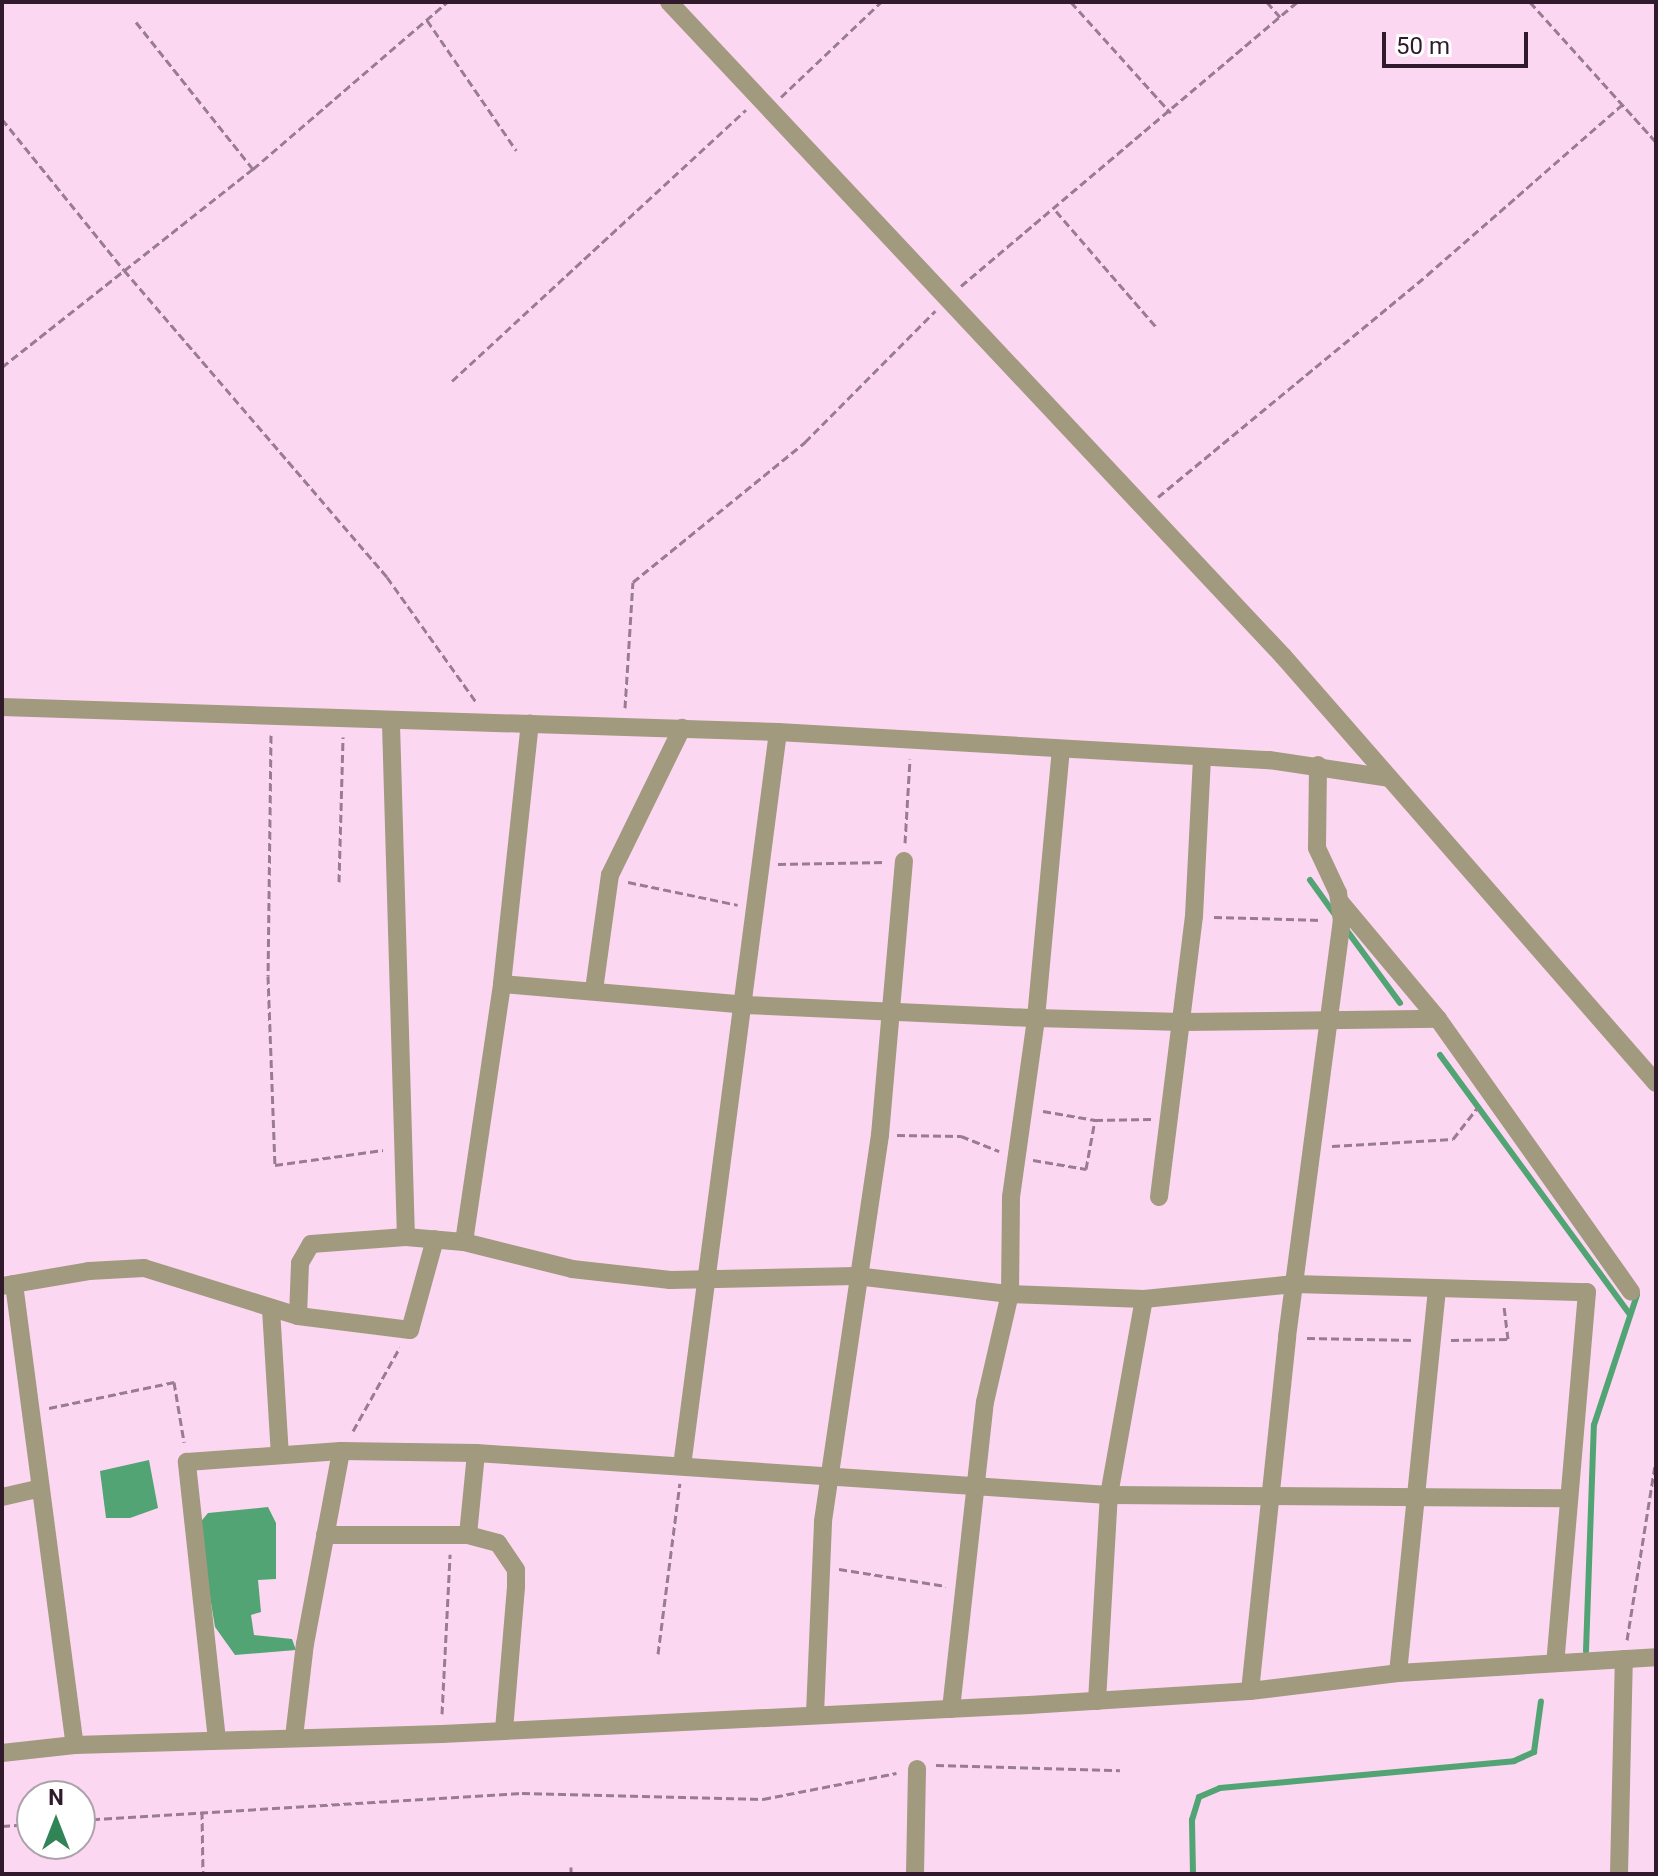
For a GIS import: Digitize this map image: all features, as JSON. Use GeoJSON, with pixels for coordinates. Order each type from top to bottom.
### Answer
{"type":"FeatureCollection","features":[{"type":"Feature","properties":{"kind":"street"},"geometry":{"type":"LineString","coordinates":[[669,2],[954,292],[1389,778],[1656,1083]]}},
{"type":"Feature","properties":{"kind":"street"},"geometry":{"type":"LineString","coordinates":[[2,707],[391,724],[530,723],[778,732],[1318,765],[1389,778]]}},
{"type":"Feature","properties":{"kind":"street"},"geometry":{"type":"LineString","coordinates":[[464,1242],[502,984],[530,723]]}},
{"type":"Feature","properties":{"kind":"street"},"geometry":{"type":"LineString","coordinates":[[391,724],[406,1237]]}},
{"type":"Feature","properties":{"kind":"street"},"geometry":{"type":"LineString","coordinates":[[594,990],[610,875],[682,728]]}},
{"type":"Feature","properties":{"kind":"street"},"geometry":{"type":"LineString","coordinates":[[682,1466],[704,1281],[745,1005],[751,908],[778,732]]}},
{"type":"Feature","properties":{"kind":"street"},"geometry":{"type":"LineString","coordinates":[[951,1709],[985,1402],[1010,1294],[1014,1157],[1036,1018],[1061,750]]}},
{"type":"Feature","properties":{"kind":"street"},"geometry":{"type":"LineString","coordinates":[[1159,1197],[1194,916],[1202,757]]}},
{"type":"Feature","properties":{"kind":"street"},"geometry":{"type":"LineString","coordinates":[[1318,765],[1317,848],[1342,912],[1438,1019],[1631,1292]]}},
{"type":"Feature","properties":{"kind":"street"},"geometry":{"type":"LineString","coordinates":[[815,1714],[819,1566],[828,1477],[856,1276],[880,1135],[904,861]]}},
{"type":"Feature","properties":{"kind":"street"},"geometry":{"type":"LineString","coordinates":[[1250,1691],[1287,1337],[1342,912]]}},
{"type":"Feature","properties":{"kind":"street"},"geometry":{"type":"LineString","coordinates":[[502,984],[745,1005],[1036,1018],[1182,1022],[1438,1019]]}},
{"type":"Feature","properties":{"kind":"street"},"geometry":{"type":"LineString","coordinates":[[298,1316],[300,1263],[311,1244],[406,1237],[464,1242],[572,1269],[704,1281],[856,1276],[1010,1294],[1144,1299],[1294,1284],[1587,1292],[1555,1663]]}},
{"type":"Feature","properties":{"kind":"street"},"geometry":{"type":"LineString","coordinates":[[75,1745],[37,1489],[29,1412],[8,1285],[89,1271],[144,1268],[298,1316],[410,1330],[435,1239]]}},
{"type":"Feature","properties":{"kind":"street"},"geometry":{"type":"LineString","coordinates":[[1398,1673],[1419,1495],[1437,1290]]}},
{"type":"Feature","properties":{"kind":"street"},"geometry":{"type":"LineString","coordinates":[[1097,1701],[1109,1495],[1144,1299]]}},
{"type":"Feature","properties":{"kind":"street"},"geometry":{"type":"LineString","coordinates":[[271,1309],[280,1455]]}},
{"type":"Feature","properties":{"kind":"street"},"geometry":{"type":"LineString","coordinates":[[217,1740],[187,1462],[341,1451],[476,1453],[1109,1495],[1269,1493],[1567,1498]]}},
{"type":"Feature","properties":{"kind":"street"},"geometry":{"type":"LineString","coordinates":[[294,1737],[341,1451]]}},
{"type":"Feature","properties":{"kind":"street"},"geometry":{"type":"LineString","coordinates":[[459,1535],[476,1453]]}},
{"type":"Feature","properties":{"kind":"street"},"geometry":{"type":"LineString","coordinates":[[2,1497],[37,1489]]}},
{"type":"Feature","properties":{"kind":"street"},"geometry":{"type":"LineString","coordinates":[[325,1535],[459,1535],[498,1543],[516,1570],[504,1731]]}},
{"type":"Feature","properties":{"kind":"street"},"geometry":{"type":"LineString","coordinates":[[2,1753],[75,1745],[442,1734],[1097,1701],[1250,1691],[1398,1673],[1656,1657]]}},
{"type":"Feature","properties":{"kind":"street"},"geometry":{"type":"LineString","coordinates":[[1619,1874],[1624,1659]]}},
{"type":"Feature","properties":{"kind":"street"},"geometry":{"type":"LineString","coordinates":[[915,1874],[917,1769]]}},
{"type":"Feature","properties":{"kind":"path"},"geometry":{"type":"LineString","coordinates":[[2,367],[253,169],[447,2]]}},
{"type":"Feature","properties":{"kind":"path"},"geometry":{"type":"LineString","coordinates":[[452,381],[881,2]]}},
{"type":"Feature","properties":{"kind":"path"},"geometry":{"type":"LineString","coordinates":[[1071,2],[1171,113]]}},
{"type":"Feature","properties":{"kind":"path"},"geometry":{"type":"LineString","coordinates":[[1267,2],[1280,17]]}},
{"type":"Feature","properties":{"kind":"path"},"geometry":{"type":"LineString","coordinates":[[623,727],[633,582],[805,442],[954,292],[1056,211],[1297,2]]}},
{"type":"Feature","properties":{"kind":"path"},"geometry":{"type":"LineString","coordinates":[[1530,2],[1656,142]]}},
{"type":"Feature","properties":{"kind":"path"},"geometry":{"type":"LineString","coordinates":[[427,20],[516,150]]}},
{"type":"Feature","properties":{"kind":"path"},"geometry":{"type":"LineString","coordinates":[[136,22],[253,169]]}},
{"type":"Feature","properties":{"kind":"path"},"geometry":{"type":"LineString","coordinates":[[1145,508],[1622,105]]}},
{"type":"Feature","properties":{"kind":"path"},"geometry":{"type":"LineString","coordinates":[[2,119],[124,270],[387,577],[488,723]]}},
{"type":"Feature","properties":{"kind":"path"},"geometry":{"type":"LineString","coordinates":[[1056,211],[1157,328]]}},
{"type":"Feature","properties":{"kind":"path"},"geometry":{"type":"LineString","coordinates":[[271,719],[268,976],[275,1165],[402,1148]]}},
{"type":"Feature","properties":{"kind":"path"},"geometry":{"type":"LineString","coordinates":[[339,882],[343,722]]}},
{"type":"Feature","properties":{"kind":"path"},"geometry":{"type":"LineString","coordinates":[[758,864],[904,861],[911,740]]}},
{"type":"Feature","properties":{"kind":"path"},"geometry":{"type":"LineString","coordinates":[[610,875],[638,886],[751,908]]}},
{"type":"Feature","properties":{"kind":"path"},"geometry":{"type":"LineString","coordinates":[[1194,916],[1342,912]]}},
{"type":"Feature","properties":{"kind":"path"},"geometry":{"type":"LineString","coordinates":[[1313,1147],[1453,1139],[1489,1093]]}},
{"type":"Feature","properties":{"kind":"path"},"geometry":{"type":"LineString","coordinates":[[1022,1107],[1095,1120],[1171,1118]]}},
{"type":"Feature","properties":{"kind":"path"},"geometry":{"type":"LineString","coordinates":[[880,1135],[961,1136],[1014,1157],[1086,1169],[1095,1120]]}},
{"type":"Feature","properties":{"kind":"path"},"geometry":{"type":"LineString","coordinates":[[1287,1337],[1433,1341],[1508,1339],[1502,1291]]}},
{"type":"Feature","properties":{"kind":"path"},"geometry":{"type":"LineString","coordinates":[[341,1451],[410,1330]]}},
{"type":"Feature","properties":{"kind":"path"},"geometry":{"type":"LineString","coordinates":[[29,1412],[174,1382],[187,1462]]}},
{"type":"Feature","properties":{"kind":"path"},"geometry":{"type":"LineString","coordinates":[[1624,1659],[1656,1458]]}},
{"type":"Feature","properties":{"kind":"path"},"geometry":{"type":"LineString","coordinates":[[658,1654],[682,1466]]}},
{"type":"Feature","properties":{"kind":"path"},"geometry":{"type":"LineString","coordinates":[[442,1734],[459,1535]]}},
{"type":"Feature","properties":{"kind":"path"},"geometry":{"type":"LineString","coordinates":[[819,1566],[965,1589]]}},
{"type":"Feature","properties":{"kind":"path"},"geometry":{"type":"LineString","coordinates":[[96,1819],[522,1793],[763,1799],[917,1769],[1120,1770]]}},
{"type":"Feature","properties":{"kind":"path"},"geometry":{"type":"LineString","coordinates":[[202,1811],[203,1874]]}},
{"type":"Feature","properties":{"kind":"path"},"geometry":{"type":"LineString","coordinates":[[571,1867],[571,1874]]}},
{"type":"Feature","properties":{"kind":"shaded area"},"geometry":{"type":"Polygon","coordinates":[[[149,1460],[158,1508],[130,1518],[106,1518],[100,1471],[149,1460]]]}},
{"type":"Feature","properties":{"kind":"shaded area"},"geometry":{"type":"Polygon","coordinates":[[[268,1507],[276,1523],[276,1579],[258,1580],[261,1612],[251,1615],[254,1635],[292,1639],[296,1650],[235,1655],[215,1627],[198,1525],[208,1513],[268,1507]]]}},
{"type":"Feature","properties":{"kind":"waterway"},"geometry":{"type":"LineString","coordinates":[[1310,880],[1336,916]]}},
{"type":"Feature","properties":{"kind":"waterway"},"geometry":{"type":"LineString","coordinates":[[1345,928],[1400,1003]]}},
{"type":"Feature","properties":{"kind":"waterway"},"geometry":{"type":"LineString","coordinates":[[1440,1055],[1629,1313]]}},
{"type":"Feature","properties":{"kind":"waterway"},"geometry":{"type":"LineString","coordinates":[[1586,1651],[1594,1425],[1637,1295]]}},
{"type":"Feature","properties":{"kind":"waterway"},"geometry":{"type":"LineString","coordinates":[[1193,1874],[1192,1820],[1199,1797],[1220,1788],[1514,1761],[1534,1752],[1541,1701]]}}]}
